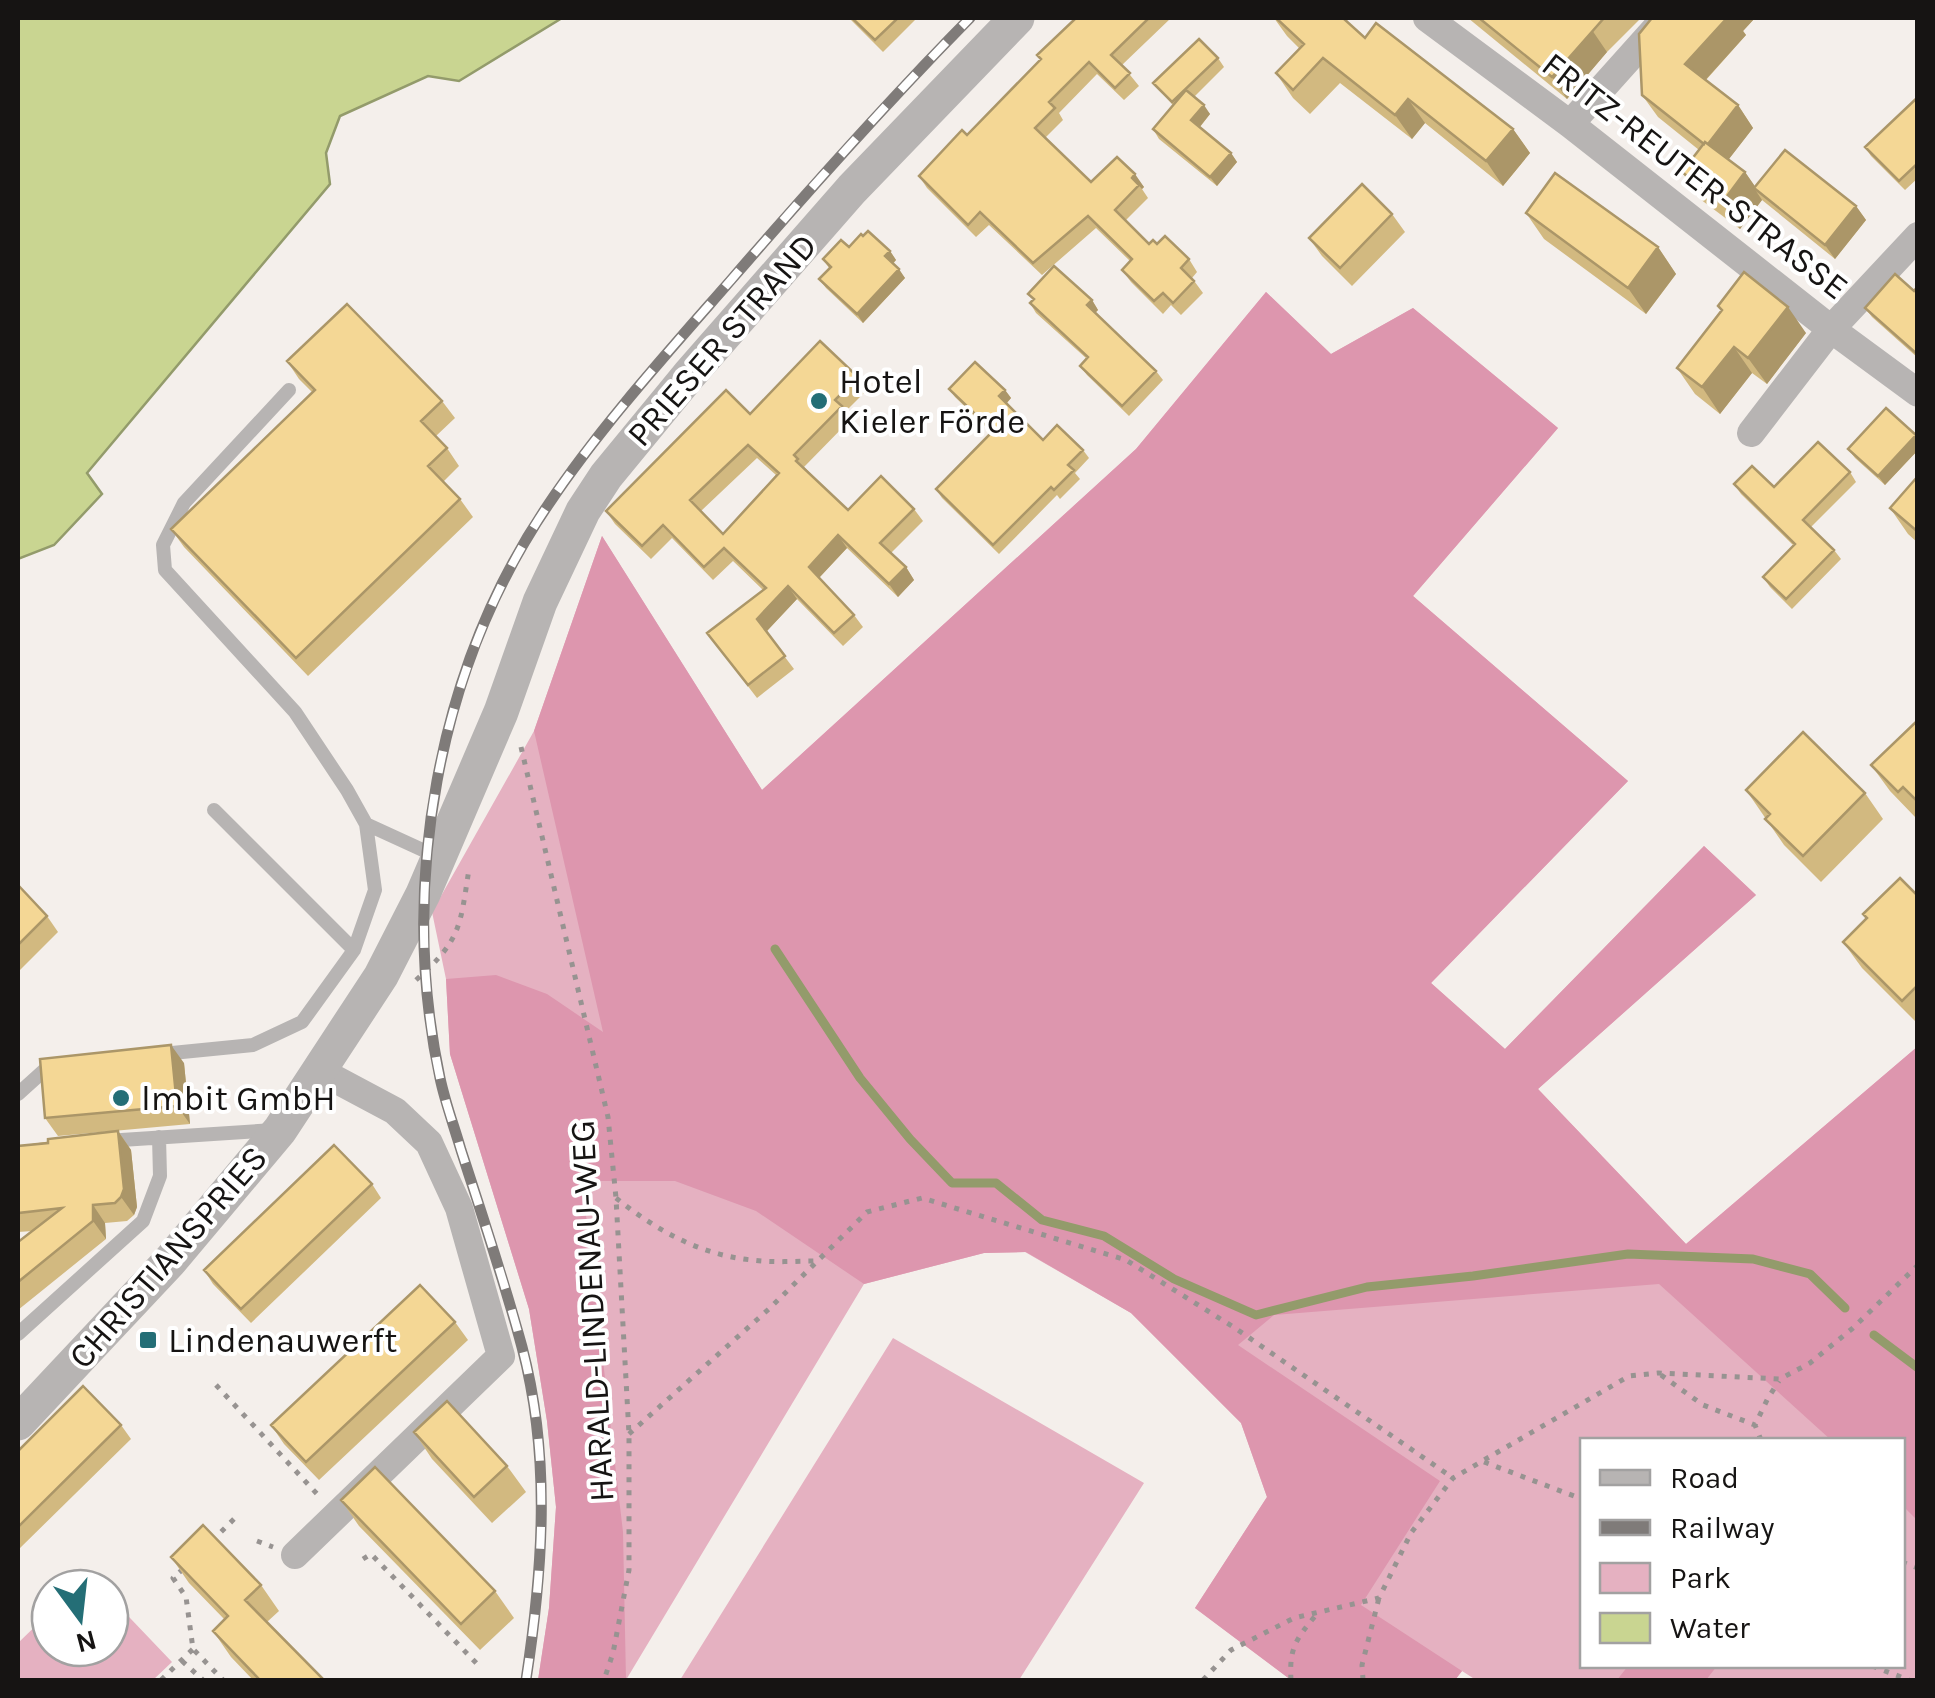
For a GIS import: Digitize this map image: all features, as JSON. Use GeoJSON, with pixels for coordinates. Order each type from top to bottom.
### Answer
{"type":"FeatureCollection","features":[{"type":"Feature","properties":{"kind":"street","name":"PRIESER STRAND"},"geometry":{"type":"LineString","coordinates":[[501,712],[540,602],[583,511],[606,476],[852,190],[1017,18]]}},
{"type":"Feature","properties":{"kind":"street","name":"FRITZ-REUTER-STRASSE"},"geometry":{"type":"LineString","coordinates":[[1428,18],[1918,393]]}},
{"type":"Feature","properties":{"kind":"street"},"geometry":{"type":"LineString","coordinates":[[1570,124],[1665,18]]}},
{"type":"Feature","properties":{"kind":"street"},"geometry":{"type":"LineString","coordinates":[[1751,433],[1831,328],[1918,236]]}},
{"type":"Feature","properties":{"kind":"street","name":"CHRISTIANSPRIES"},"geometry":{"type":"LineString","coordinates":[[18,1424],[170,1261],[280,1130],[381,976],[439,858],[501,712]]}},
{"type":"Feature","properties":{"kind":"street"},"geometry":{"type":"LineString","coordinates":[[295,1555],[501,1356],[459,1208],[429,1143],[394,1111],[320,1071]]}},
{"type":"Feature","properties":{"kind":"lane"},"geometry":{"type":"LineString","coordinates":[[141,1056],[253,1045],[302,1022],[354,950],[375,890],[366,824],[347,790],[295,712],[165,570],[163,545],[184,503],[289,390]]}},
{"type":"Feature","properties":{"kind":"lane"},"geometry":{"type":"LineString","coordinates":[[214,810],[354,950]]}},
{"type":"Feature","properties":{"kind":"lane"},"geometry":{"type":"LineString","coordinates":[[366,824],[439,858]]}},
{"type":"Feature","properties":{"kind":"lane"},"geometry":{"type":"LineString","coordinates":[[18,1094],[48,1066],[67,1064]]}},
{"type":"Feature","properties":{"kind":"lane"},"geometry":{"type":"LineString","coordinates":[[93,1143],[280,1130]]}},
{"type":"Feature","properties":{"kind":"lane"},"geometry":{"type":"LineString","coordinates":[[18,1334],[143,1221],[160,1176],[159,1138]]}},
{"type":"Feature","properties":{"kind":"path","name":"HARALD-LINDENAU-WEG"},"geometry":{"type":"LineString","coordinates":[[501,712],[517,729],[608,1116],[629,1434],[629,1570],[604,1680]]}},
{"type":"Feature","properties":{"kind":"path"},"geometry":{"type":"LineString","coordinates":[[616,1198],[642,1219],[694,1247],[756,1261],[816,1261]]}},
{"type":"Feature","properties":{"kind":"path"},"geometry":{"type":"LineString","coordinates":[[629,1434],[770,1308],[867,1212],[922,1198],[1126,1260],[1235,1328],[1453,1478]]}},
{"type":"Feature","properties":{"kind":"path"},"geometry":{"type":"LineString","coordinates":[[1755,1425],[1780,1379],[1810,1363],[1853,1328],[1918,1265]]}},
{"type":"Feature","properties":{"kind":"path"},"geometry":{"type":"LineString","coordinates":[[1363,1680],[1362,1666],[1379,1598],[1411,1533],[1453,1478],[1630,1376],[1658,1373],[1780,1379]]}},
{"type":"Feature","properties":{"kind":"path"},"geometry":{"type":"LineString","coordinates":[[1658,1373],[1703,1405],[1755,1425],[1760,1438]]}},
{"type":"Feature","properties":{"kind":"path"},"geometry":{"type":"LineString","coordinates":[[216,1385],[316,1496],[330,1484]]}},
{"type":"Feature","properties":{"kind":"path"},"geometry":{"type":"LineString","coordinates":[[1484,1462],[1580,1498]]}},
{"type":"Feature","properties":{"kind":"path"},"geometry":{"type":"LineString","coordinates":[[210,1542],[236,1518]]}},
{"type":"Feature","properties":{"kind":"path"},"geometry":{"type":"LineString","coordinates":[[363,1559],[371,1554],[481,1668]]}},
{"type":"Feature","properties":{"kind":"path"},"geometry":{"type":"LineString","coordinates":[[185,1566],[172,1578],[186,1597],[193,1649],[223,1680]]}},
{"type":"Feature","properties":{"kind":"path"},"geometry":{"type":"LineString","coordinates":[[1204,1680],[1230,1650],[1294,1618],[1379,1598]]}},
{"type":"Feature","properties":{"kind":"path"},"geometry":{"type":"LineString","coordinates":[[1291,1680],[1294,1641],[1318,1612]]}},
{"type":"Feature","properties":{"kind":"path"},"geometry":{"type":"LineString","coordinates":[[161,1680],[193,1649]]}},
{"type":"Feature","properties":{"kind":"path"},"geometry":{"type":"LineString","coordinates":[[182,1660],[203,1680]]}},
{"type":"Feature","properties":{"kind":"path"},"geometry":{"type":"LineString","coordinates":[[1877,1668],[1909,1680]]}},
{"type":"Feature","properties":{"kind":"green space"},"geometry":{"type":"Polygon","coordinates":[[[1266,292],[1331,354],[1413,308],[1558,428],[1413,596],[1628,781],[1431,983],[1505,1049],[1704,846],[1756,895],[1538,1089],[1686,1244],[1917,1047],[1917,1680],[1476,1680],[1462,1671],[1455,1680],[1291,1680],[1195,1608],[1267,1497],[1241,1423],[1131,1313],[1025,1252],[984,1253],[864,1284],[626,1680],[538,1680],[549,1608],[556,1507],[547,1421],[529,1309],[450,1054],[446,979],[432,912],[534,731],[602,536],[762,790],[1136,449],[1266,292]]]}},
{"type":"Feature","properties":{"kind":"green space"},"geometry":{"type":"Polygon","coordinates":[[[893,1338],[1144,1483],[1019,1680],[680,1680],[893,1338]]]}},
{"type":"Feature","properties":{"kind":"green space"},"geometry":{"type":"Polygon","coordinates":[[[130,1618],[172,1662],[153,1680],[18,1680],[18,1643],[30,1631],[30,1668],[130,1668],[130,1618]]]}},
{"type":"Feature","properties":{"kind":"shaded area"},"geometry":{"type":"Polygon","coordinates":[[[1266,292],[1331,354],[1413,308],[1558,428],[1413,596],[1628,781],[1431,983],[1505,1049],[1704,846],[1756,895],[1538,1089],[1686,1244],[1917,1047],[1917,1520],[1905,1508],[1905,1438],[1829,1438],[1659,1284],[1274,1315],[1238,1345],[1440,1481],[1361,1605],[1462,1671],[1455,1680],[1291,1680],[1195,1608],[1267,1497],[1241,1423],[1131,1313],[1026,1252],[984,1253],[864,1284],[756,1211],[675,1181],[582,1181],[623,1532],[626,1680],[538,1680],[549,1608],[556,1507],[547,1421],[529,1309],[450,1054],[446,979],[496,975],[547,994],[603,1032],[534,731],[602,536],[762,790],[1136,449],[1266,292]]]}},
{"type":"Feature","properties":{"kind":"shaded area"},"geometry":{"type":"Polygon","coordinates":[[[1626,1668],[1715,1668],[1706,1680],[1617,1680],[1626,1668]]]}},
{"type":"Feature","properties":{"kind":"water"},"geometry":{"type":"Polygon","coordinates":[[[18,18],[562,18],[459,81],[428,76],[340,116],[326,153],[330,184],[87,473],[102,494],[54,545],[18,559],[18,18]]]}},
{"type":"Feature","properties":{"kind":"building"},"geometry":{"type":"Polygon","coordinates":[[[852,18],[898,18],[875,40],[852,18]]]}},
{"type":"Feature","properties":{"kind":"building"},"geometry":{"type":"Polygon","coordinates":[[[1076,18],[1149,18],[1111,55],[1130,73],[1115,88],[1089,62],[1049,102],[1055,108],[1035,128],[1091,182],[1117,157],[1135,174],[1132,178],[1139,185],[1115,210],[1149,244],[1153,240],[1157,244],[1165,236],[1189,259],[1181,268],[1194,281],[1173,303],[1163,293],[1154,301],[1122,270],[1132,259],[1088,216],[1033,263],[980,212],[968,225],[919,176],[962,130],[967,135],[1041,59],[1037,55],[1076,18]]]}},
{"type":"Feature","properties":{"kind":"building"},"geometry":{"type":"Polygon","coordinates":[[[1276,18],[1343,18],[1365,38],[1376,23],[1513,129],[1486,161],[1408,99],[1395,115],[1323,58],[1293,90],[1276,73],[1304,44],[1276,18]]]}},
{"type":"Feature","properties":{"kind":"building"},"geometry":{"type":"Polygon","coordinates":[[[1479,18],[1604,18],[1552,77],[1479,18]]]}},
{"type":"Feature","properties":{"kind":"building"},"geometry":{"type":"Polygon","coordinates":[[[1652,18],[1727,18],[1685,64],[1738,105],[1708,144],[1642,95],[1639,34],[1652,18]]]}},
{"type":"Feature","properties":{"kind":"building"},"geometry":{"type":"Polygon","coordinates":[[[1199,39],[1218,58],[1172,102],[1153,83],[1199,39]]]}},
{"type":"Feature","properties":{"kind":"building"},"geometry":{"type":"Polygon","coordinates":[[[1186,90],[1204,105],[1191,120],[1231,153],[1210,177],[1153,129],[1186,90]]]}},
{"type":"Feature","properties":{"kind":"building"},"geometry":{"type":"Polygon","coordinates":[[[1918,97],[1918,163],[1899,181],[1865,147],[1918,97]]]}},
{"type":"Feature","properties":{"kind":"building"},"geometry":{"type":"Polygon","coordinates":[[[1705,142],[1745,172],[1722,203],[1682,172],[1705,142]]]}},
{"type":"Feature","properties":{"kind":"building"},"geometry":{"type":"Polygon","coordinates":[[[1785,150],[1856,206],[1825,245],[1754,188],[1785,150]]]}},
{"type":"Feature","properties":{"kind":"building"},"geometry":{"type":"Polygon","coordinates":[[[1555,173],[1658,247],[1628,288],[1526,213],[1555,173]]]}},
{"type":"Feature","properties":{"kind":"building"},"geometry":{"type":"Polygon","coordinates":[[[1362,184],[1392,214],[1340,268],[1309,238],[1362,184]]]}},
{"type":"Feature","properties":{"kind":"building"},"geometry":{"type":"Polygon","coordinates":[[[868,231],[890,251],[885,256],[899,269],[857,314],[819,279],[831,267],[823,259],[841,240],[849,247],[868,231]]]}},
{"type":"Feature","properties":{"kind":"building"},"geometry":{"type":"Polygon","coordinates":[[[1054,266],[1092,300],[1087,305],[1156,371],[1122,406],[1080,366],[1088,357],[1030,303],[1034,299],[1028,294],[1054,266]]]}},
{"type":"Feature","properties":{"kind":"building"},"geometry":{"type":"Polygon","coordinates":[[[1744,272],[1788,307],[1748,358],[1734,347],[1702,387],[1677,368],[1722,310],[1718,306],[1744,272]]]}},
{"type":"Feature","properties":{"kind":"building"},"geometry":{"type":"Polygon","coordinates":[[[1895,274],[1914,291],[1918,286],[1917,354],[1865,308],[1895,274]]]}},
{"type":"Feature","properties":{"kind":"building"},"geometry":{"type":"Polygon","coordinates":[[[347,304],[442,401],[421,421],[447,448],[428,466],[460,499],[296,658],[171,529],[315,390],[287,361],[347,304]]]}},
{"type":"Feature","properties":{"kind":"building"},"geometry":{"type":"Polygon","coordinates":[[[820,341],[858,377],[835,400],[842,406],[794,455],[796,461],[848,510],[881,476],[914,509],[880,543],[906,567],[889,584],[838,535],[809,567],[854,615],[834,633],[788,586],[757,619],[785,656],[748,685],[707,633],[766,588],[724,548],[704,567],[663,525],[642,546],[606,511],[726,390],[750,414],[820,341]],[[748,445],[690,500],[723,534],[779,473],[748,445]]]}},
{"type":"Feature","properties":{"kind":"building"},"geometry":{"type":"Polygon","coordinates":[[[975,362],[1005,390],[999,396],[1043,440],[1057,425],[1083,450],[1068,465],[1074,470],[1054,490],[1051,487],[993,545],[936,489],[993,431],[949,389],[975,362]]]}},
{"type":"Feature","properties":{"kind":"building"},"geometry":{"type":"Polygon","coordinates":[[[1886,408],[1916,435],[1878,476],[1848,449],[1886,408]]]}},
{"type":"Feature","properties":{"kind":"building"},"geometry":{"type":"Polygon","coordinates":[[[1818,442],[1850,472],[1803,520],[1834,550],[1786,599],[1763,577],[1795,544],[1734,484],[1752,466],[1774,487],[1818,442]]]}},
{"type":"Feature","properties":{"kind":"building"},"geometry":{"type":"Polygon","coordinates":[[[1918,476],[1918,532],[1890,508],[1918,476]]]}},
{"type":"Feature","properties":{"kind":"building"},"geometry":{"type":"Polygon","coordinates":[[[1918,720],[1918,802],[1903,787],[1898,792],[1871,765],[1918,720]]]}},
{"type":"Feature","properties":{"kind":"building"},"geometry":{"type":"Polygon","coordinates":[[[1803,732],[1865,793],[1803,856],[1765,819],[1770,814],[1746,790],[1803,732]]]}},
{"type":"Feature","properties":{"kind":"building"},"geometry":{"type":"Polygon","coordinates":[[[1900,878],[1918,896],[1918,985],[1902,1001],[1843,942],[1867,918],[1863,914],[1900,878]]]}},
{"type":"Feature","properties":{"kind":"building"},"geometry":{"type":"Polygon","coordinates":[[[18,885],[47,916],[18,945],[18,885]]]}},
{"type":"Feature","properties":{"kind":"building","name":"lmbit GmbH"},"geometry":{"type":"Polygon","coordinates":[[[171,1045],[177,1106],[45,1118],[40,1059],[171,1045]]]}},
{"type":"Feature","properties":{"kind":"building"},"geometry":{"type":"Polygon","coordinates":[[[118,1131],[124,1189],[121,1197],[115,1203],[93,1205],[93,1221],[18,1282],[18,1242],[62,1208],[18,1213],[18,1146],[118,1131]]]}},
{"type":"Feature","properties":{"kind":"building"},"geometry":{"type":"Polygon","coordinates":[[[334,1145],[372,1184],[241,1309],[204,1270],[334,1145]]]}},
{"type":"Feature","properties":{"kind":"building"},"geometry":{"type":"Polygon","coordinates":[[[420,1285],[455,1322],[306,1462],[271,1425],[420,1285]]]}},
{"type":"Feature","properties":{"kind":"building"},"geometry":{"type":"Polygon","coordinates":[[[83,1386],[121,1425],[18,1527],[18,1451],[83,1386]]]}},
{"type":"Feature","properties":{"kind":"building"},"geometry":{"type":"Polygon","coordinates":[[[447,1401],[507,1466],[474,1497],[414,1432],[447,1401]]]}},
{"type":"Feature","properties":{"kind":"building"},"geometry":{"type":"Polygon","coordinates":[[[375,1467],[495,1591],[461,1624],[341,1500],[375,1467]]]}},
{"type":"Feature","properties":{"kind":"building"},"geometry":{"type":"Polygon","coordinates":[[[203,1525],[261,1585],[245,1600],[324,1680],[260,1680],[213,1631],[228,1616],[171,1557],[203,1525]]]}},
{"type":"Feature","properties":{"kind":"waterway"},"geometry":{"type":"LineString","coordinates":[[775,949],[860,1078],[952,1183],[996,1183],[1042,1220],[1104,1236],[1174,1279],[1256,1315],[1367,1287],[1628,1254],[1753,1259],[1810,1274],[1845,1308]]}},
{"type":"Feature","properties":{"kind":"waterway"},"geometry":{"type":"LineString","coordinates":[[1874,1335],[1918,1368]]}},
{"type":"Feature","properties":{"kind":"railway"},"geometry":{"type":"LineString","coordinates":[[526,1680],[537,1597],[541,1513],[531,1388],[515,1322],[442,1087],[428,1005],[424,931],[427,856],[437,781],[454,708],[479,637],[510,569],[548,505],[590,447],[819,180],[970,18]]}},
{"type":"Feature","properties":{"kind":"place","name":"Hotel Kieler Förde"},"geometry":{"type":"Point","coordinates":[819,401]}},
{"type":"Feature","properties":{"kind":"place","name":"lmbit GmbH"},"geometry":{"type":"Point","coordinates":[121,1098]}},
{"type":"Feature","properties":{"kind":"place","name":"Lindenauwerft"},"geometry":{"type":"Point","coordinates":[148,1340]}}]}
